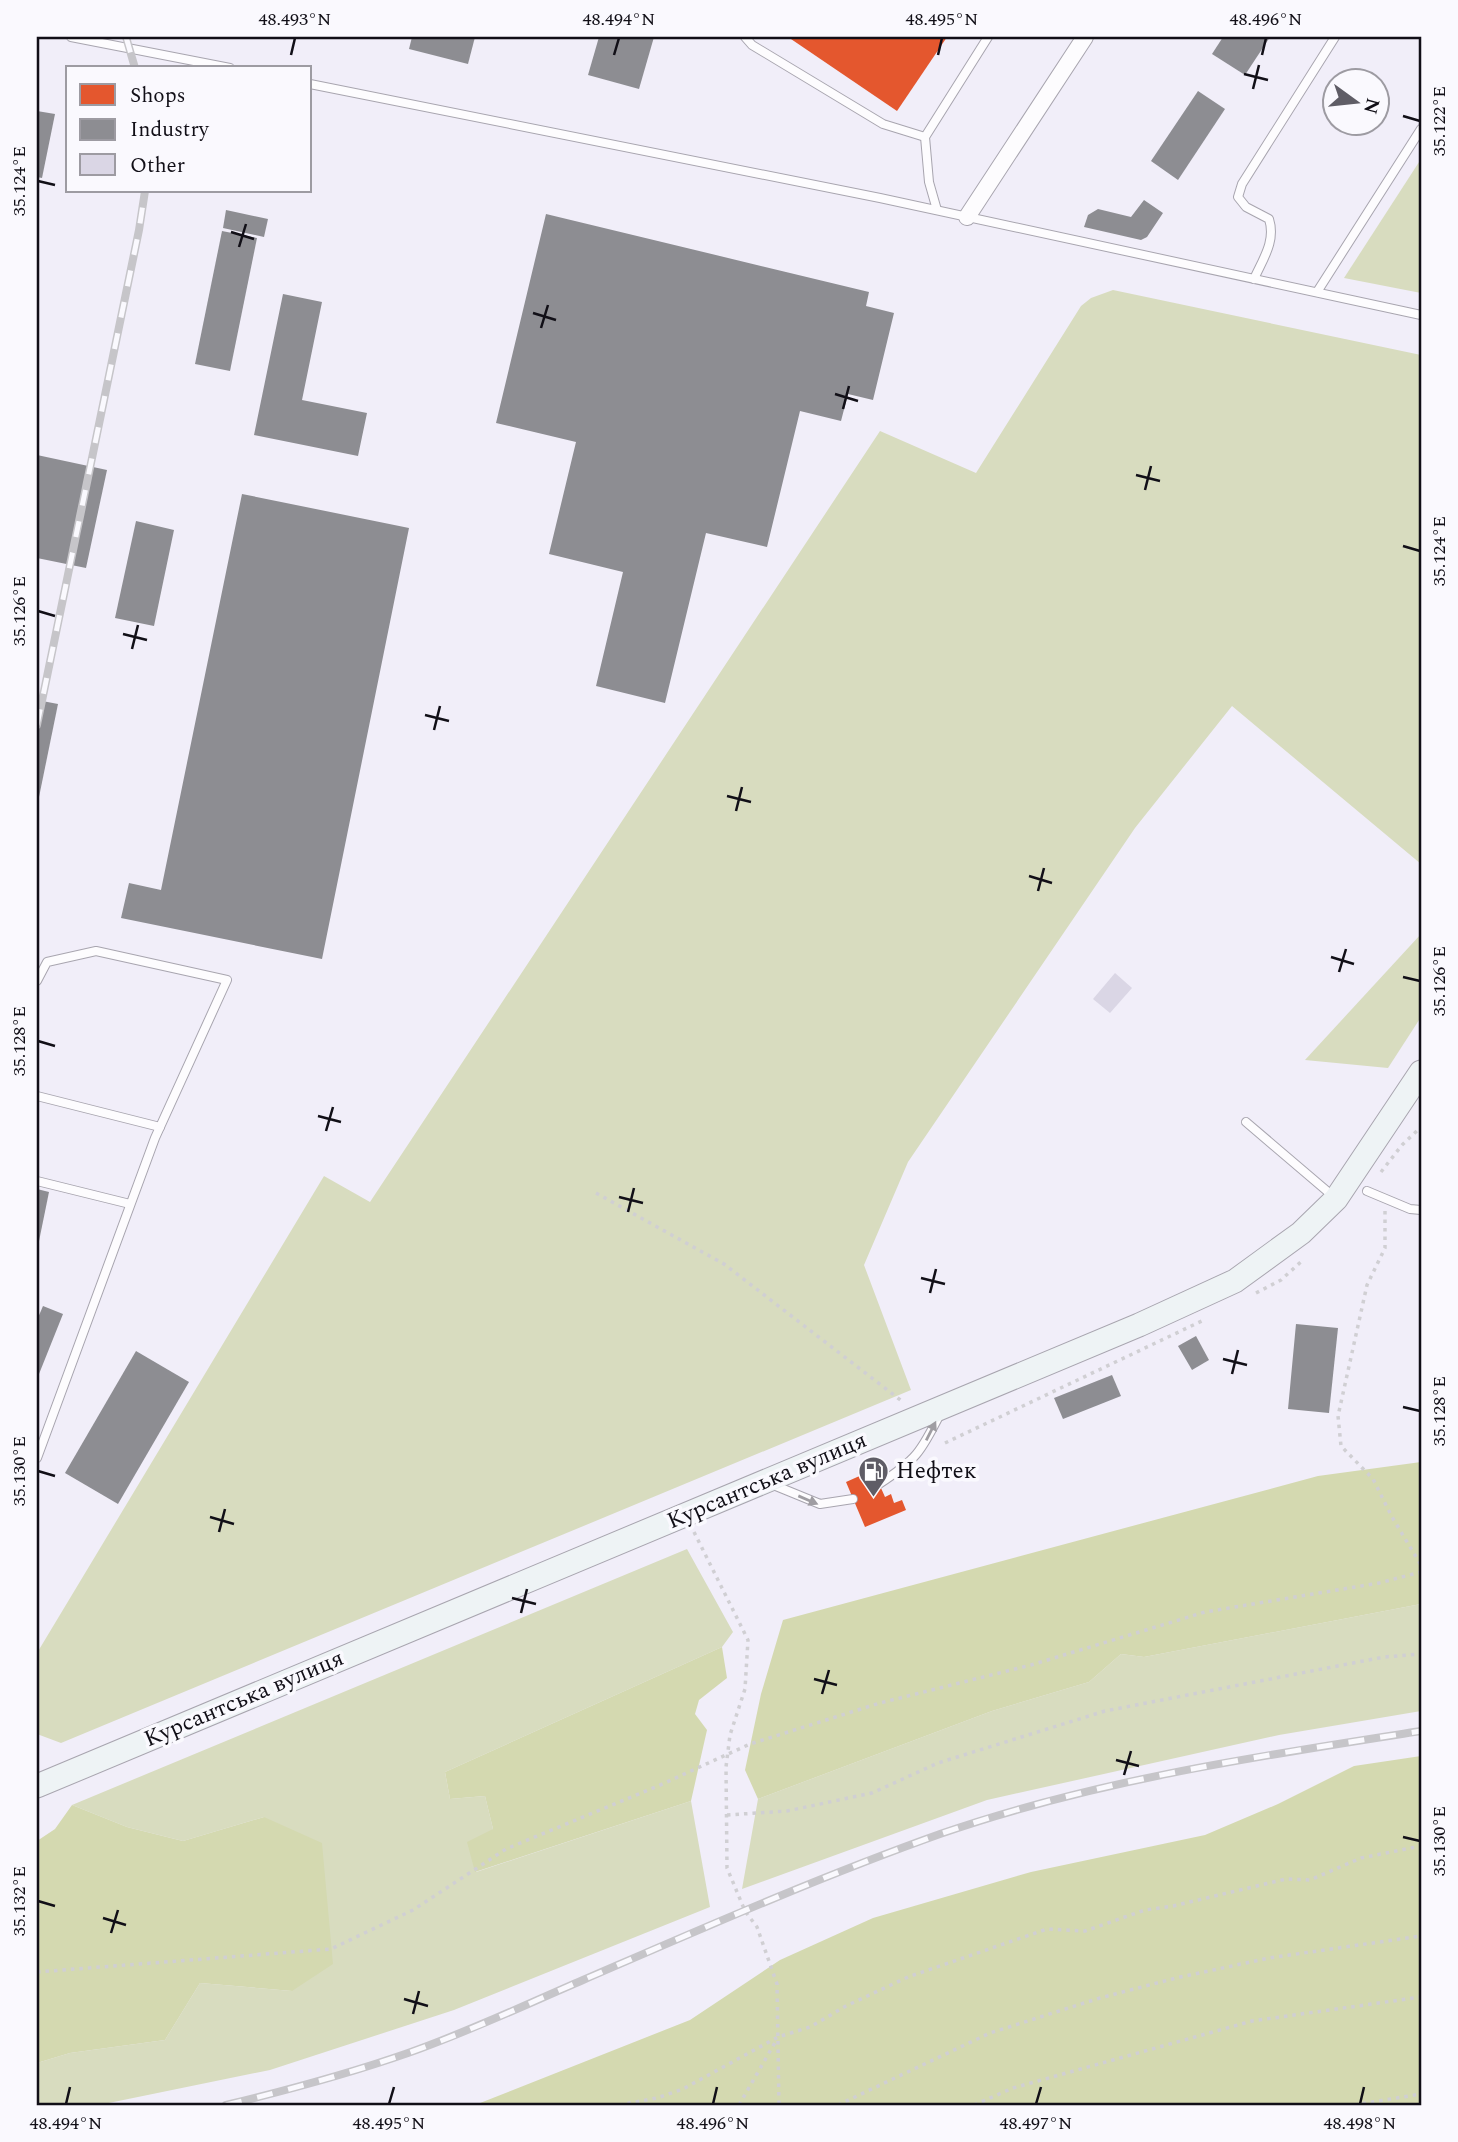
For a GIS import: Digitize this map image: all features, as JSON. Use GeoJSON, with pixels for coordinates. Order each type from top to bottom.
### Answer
{"type":"FeatureCollection","features":[{"type":"Feature","properties":{"kind":"street"},"geometry":{"type":"LineString","coordinates":[[967,216],[1085,37]]}},
{"type":"Feature","properties":{"kind":"street","name":"Курсантська вулиця"},"geometry":{"type":"LineString","coordinates":[[37,1786],[1139,1325],[1235,1281],[1301,1233],[1336,1199],[1421,1072]]}},
{"type":"Feature","properties":{"kind":"lane"},"geometry":{"type":"LineString","coordinates":[[71,37],[219,66]]}},
{"type":"Feature","properties":{"kind":"lane"},"geometry":{"type":"LineString","coordinates":[[745,37],[752,45],[883,124],[925,137]]}},
{"type":"Feature","properties":{"kind":"lane"},"geometry":{"type":"LineString","coordinates":[[937,210],[929,182],[925,137],[988,37]]}},
{"type":"Feature","properties":{"kind":"lane"},"geometry":{"type":"LineString","coordinates":[[1254,279],[1271,243],[1273,231],[1269,219],[1246,206],[1238,197],[1242,184],[1335,37]]}},
{"type":"Feature","properties":{"kind":"lane"},"geometry":{"type":"LineString","coordinates":[[312,84],[967,216],[1421,315]]}},
{"type":"Feature","properties":{"kind":"lane"},"geometry":{"type":"LineString","coordinates":[[1317,292],[1421,129]]}},
{"type":"Feature","properties":{"kind":"lane"},"geometry":{"type":"LineString","coordinates":[[37,981],[47,962],[96,951],[227,980],[160,1126],[37,1458]]}},
{"type":"Feature","properties":{"kind":"lane"},"geometry":{"type":"LineString","coordinates":[[37,1096],[160,1126]]}},
{"type":"Feature","properties":{"kind":"lane"},"geometry":{"type":"LineString","coordinates":[[1246,1122],[1336,1199]]}},
{"type":"Feature","properties":{"kind":"lane"},"geometry":{"type":"LineString","coordinates":[[37,1181],[130,1204]]}},
{"type":"Feature","properties":{"kind":"lane"},"geometry":{"type":"LineString","coordinates":[[1367,1191],[1410,1209],[1421,1210]]}},
{"type":"Feature","properties":{"kind":"lane"},"geometry":{"type":"LineString","coordinates":[[879,1484],[903,1469],[921,1451],[943,1407]]}},
{"type":"Feature","properties":{"kind":"lane"},"geometry":{"type":"LineString","coordinates":[[765,1481],[820,1504],[853,1499]]}},
{"type":"Feature","properties":{"kind":"path"},"geometry":{"type":"LineString","coordinates":[[596,1193],[724,1264],[921,1416]]}},
{"type":"Feature","properties":{"kind":"path"},"geometry":{"type":"LineString","coordinates":[[1385,1198],[1385,1248],[1367,1285],[1338,1416],[1341,1446],[1373,1479],[1421,1565]]}},
{"type":"Feature","properties":{"kind":"path"},"geometry":{"type":"LineString","coordinates":[[684,1515],[748,1640],[745,1689],[730,1735],[728,1754],[727,1868],[745,1910],[757,1927],[777,1984],[779,2105]]}},
{"type":"Feature","properties":{"kind":"path"},"geometry":{"type":"LineString","coordinates":[[37,1972],[331,1949],[413,1910],[506,1849],[658,1786],[750,1744],[880,1703],[1031,1665],[1205,1612],[1379,1583],[1421,1572]]}},
{"type":"Feature","properties":{"kind":"path"},"geometry":{"type":"LineString","coordinates":[[727,1815],[787,1811],[872,1793],[938,1763],[1105,1711],[1371,1659],[1421,1654]]}},
{"type":"Feature","properties":{"kind":"path"},"geometry":{"type":"LineString","coordinates":[[619,2105],[657,2098],[683,2089],[778,2037],[810,2027],[846,2006],[908,1977],[1047,1930],[1084,1931],[1145,1910],[1173,1906],[1286,1879],[1310,1880],[1361,1858],[1421,1846]]}},
{"type":"Feature","properties":{"kind":"path"},"geometry":{"type":"LineString","coordinates":[[838,2105],[990,2033],[1100,1998],[1269,1958],[1421,1936]]}},
{"type":"Feature","properties":{"kind":"path"},"geometry":{"type":"LineString","coordinates":[[974,2105],[1013,2088],[1252,2021],[1421,1997]]}},
{"type":"Feature","properties":{"kind":"path"},"geometry":{"type":"LineString","coordinates":[[739,2105],[778,2037]]}},
{"type":"Feature","properties":{"kind":"path"},"geometry":{"type":"LineString","coordinates":[[1354,2105],[1421,2094]]}},
{"type":"Feature","properties":{"kind":"green space"},"geometry":{"type":"Polygon","coordinates":[[[1421,159],[1421,293],[1344,278],[1421,159]]]}},
{"type":"Feature","properties":{"kind":"green space"},"geometry":{"type":"Polygon","coordinates":[[[1113,290],[1421,355],[1421,864],[1232,706],[1135,828],[908,1162],[864,1265],[911,1390],[61,1743],[37,1734],[37,1653],[324,1176],[370,1202],[880,431],[976,473],[1081,306],[1091,298],[1113,290]]]}},
{"type":"Feature","properties":{"kind":"green space"},"geometry":{"type":"Polygon","coordinates":[[[1421,934],[1421,1017],[1388,1068],[1305,1060],[1421,934]]]}},
{"type":"Feature","properties":{"kind":"green space"},"geometry":{"type":"Polygon","coordinates":[[[1421,1462],[1421,1604],[1144,1657],[1121,1654],[1089,1682],[992,1711],[758,1799],[745,1770],[761,1694],[783,1620],[1318,1476],[1421,1462]]]}},
{"type":"Feature","properties":{"kind":"green space"},"geometry":{"type":"Polygon","coordinates":[[[687,1549],[733,1632],[722,1647],[445,1772],[450,1799],[485,1796],[493,1829],[476,1872],[691,1801],[710,1907],[454,2010],[270,2070],[99,2105],[37,2105],[37,2063],[70,2053],[165,2040],[200,1983],[292,1991],[264,1817],[183,1841],[127,1827],[72,1805],[687,1549]]]}},
{"type":"Feature","properties":{"kind":"green space"},"geometry":{"type":"Polygon","coordinates":[[[1421,1604],[1421,1711],[1279,1735],[987,1800],[742,1889],[758,1799],[992,1711],[1089,1682],[1121,1654],[1144,1657],[1421,1604]]]}},
{"type":"Feature","properties":{"kind":"green space"},"geometry":{"type":"Polygon","coordinates":[[[722,1647],[727,1678],[699,1700],[695,1714],[707,1730],[691,1801],[475,1872],[467,1842],[493,1829],[485,1796],[450,1799],[445,1772],[722,1647]]]}},
{"type":"Feature","properties":{"kind":"green space"},"geometry":{"type":"Polygon","coordinates":[[[1421,1756],[1421,2105],[475,2105],[690,2020],[780,1960],[873,1918],[1031,1872],[1205,1835],[1278,1804],[1354,1766],[1421,1756]]]}},
{"type":"Feature","properties":{"kind":"green space"},"geometry":{"type":"Polygon","coordinates":[[[72,1805],[127,1827],[183,1841],[264,1817],[322,1843],[333,1964],[292,1991],[200,1983],[165,2040],[70,2053],[37,2063],[37,1841],[55,1829],[72,1805]]]}},
{"type":"Feature","properties":{"kind":"building: Shops"},"geometry":{"type":"Polygon","coordinates":[[[788,37],[947,37],[897,111],[788,37]]]}},
{"type":"Feature","properties":{"kind":"building: Shops","name":"Нефтек"},"geometry":{"type":"Polygon","coordinates":[[[873,1470],[885,1497],[891,1494],[894,1503],[902,1500],[906,1510],[865,1527],[846,1482],[873,1470]]]}},
{"type":"Feature","properties":{"kind":"building: Industry"},"geometry":{"type":"Polygon","coordinates":[[[412,37],[475,37],[468,64],[409,49],[412,37]]]}},
{"type":"Feature","properties":{"kind":"building: Industry"},"geometry":{"type":"Polygon","coordinates":[[[599,37],[654,37],[639,89],[588,75],[599,37]]]}},
{"type":"Feature","properties":{"kind":"building: Industry"},"geometry":{"type":"Polygon","coordinates":[[[1223,37],[1270,37],[1245,75],[1212,54],[1223,37]]]}},
{"type":"Feature","properties":{"kind":"building: Industry"},"geometry":{"type":"Polygon","coordinates":[[[1198,91],[1225,109],[1178,180],[1151,161],[1198,91]]]}},
{"type":"Feature","properties":{"kind":"building: Industry"},"geometry":{"type":"Polygon","coordinates":[[[37,111],[55,114],[42,178],[37,177],[37,111]]]}},
{"type":"Feature","properties":{"kind":"building: Industry"},"geometry":{"type":"Polygon","coordinates":[[[1144,200],[1163,213],[1147,237],[1141,240],[1084,227],[1088,215],[1098,209],[1131,217],[1144,200]]]}},
{"type":"Feature","properties":{"kind":"building: Industry"},"geometry":{"type":"Polygon","coordinates":[[[226,210],[268,219],[264,237],[223,228],[226,210]]]}},
{"type":"Feature","properties":{"kind":"building: Industry"},"geometry":{"type":"Polygon","coordinates":[[[546,214],[869,292],[866,306],[894,313],[873,400],[848,394],[841,421],[800,411],[767,547],[706,533],[665,703],[596,686],[623,572],[549,554],[576,442],[496,423],[546,214]]]}},
{"type":"Feature","properties":{"kind":"building: Industry"},"geometry":{"type":"Polygon","coordinates":[[[222,231],[257,238],[230,371],[195,364],[222,231]]]}},
{"type":"Feature","properties":{"kind":"building: Industry"},"geometry":{"type":"Polygon","coordinates":[[[283,294],[322,302],[302,400],[367,413],[358,456],[254,435],[283,294]]]}},
{"type":"Feature","properties":{"kind":"building: Industry"},"geometry":{"type":"Polygon","coordinates":[[[37,455],[107,470],[86,568],[37,558],[37,455]]]}},
{"type":"Feature","properties":{"kind":"building: Industry"},"geometry":{"type":"Polygon","coordinates":[[[242,494],[409,528],[322,959],[121,918],[129,883],[161,890],[242,494]]]}},
{"type":"Feature","properties":{"kind":"building: Industry"},"geometry":{"type":"Polygon","coordinates":[[[136,521],[174,530],[154,626],[115,618],[136,521]]]}},
{"type":"Feature","properties":{"kind":"building: Industry"},"geometry":{"type":"Polygon","coordinates":[[[37,700],[58,704],[38,802],[37,802],[37,700]]]}},
{"type":"Feature","properties":{"kind":"building: Industry"},"geometry":{"type":"Polygon","coordinates":[[[37,1189],[49,1192],[38,1246],[37,1246],[37,1189]]]}},
{"type":"Feature","properties":{"kind":"building: Industry"},"geometry":{"type":"Polygon","coordinates":[[[43,1306],[63,1314],[37,1379],[37,1320],[43,1306]]]}},
{"type":"Feature","properties":{"kind":"building: Industry"},"geometry":{"type":"Polygon","coordinates":[[[1296,1324],[1338,1328],[1329,1413],[1288,1409],[1296,1324]]]}},
{"type":"Feature","properties":{"kind":"building: Industry"},"geometry":{"type":"Polygon","coordinates":[[[1196,1336],[1209,1360],[1192,1370],[1178,1346],[1196,1336]]]}},
{"type":"Feature","properties":{"kind":"building: Industry"},"geometry":{"type":"Polygon","coordinates":[[[136,1351],[189,1382],[118,1504],[65,1473],[136,1351]]]}},
{"type":"Feature","properties":{"kind":"building: Industry"},"geometry":{"type":"Polygon","coordinates":[[[1112,1375],[1121,1396],[1063,1419],[1054,1398],[1112,1375]]]}},
{"type":"Feature","properties":{"kind":"building: Other"},"geometry":{"type":"Polygon","coordinates":[[[1115,973],[1132,988],[1110,1013],[1093,999],[1115,973]]]}},
{"type":"Feature","properties":{"kind":"railway"},"geometry":{"type":"LineString","coordinates":[[126,37],[134,66]]}},
{"type":"Feature","properties":{"kind":"railway"},"geometry":{"type":"LineString","coordinates":[[37,725],[145,192]]}},
{"type":"Feature","properties":{"kind":"railway"},"geometry":{"type":"LineString","coordinates":[[226,2105],[340,2075],[430,2045],[805,1886],[940,1834],[999,1815],[1118,1784],[1178,1772],[1421,1731]]}},
{"type":"Feature","properties":{"kind":"place","name":"Нефтек"},"geometry":{"type":"Point","coordinates":[873,1498]}}]}
